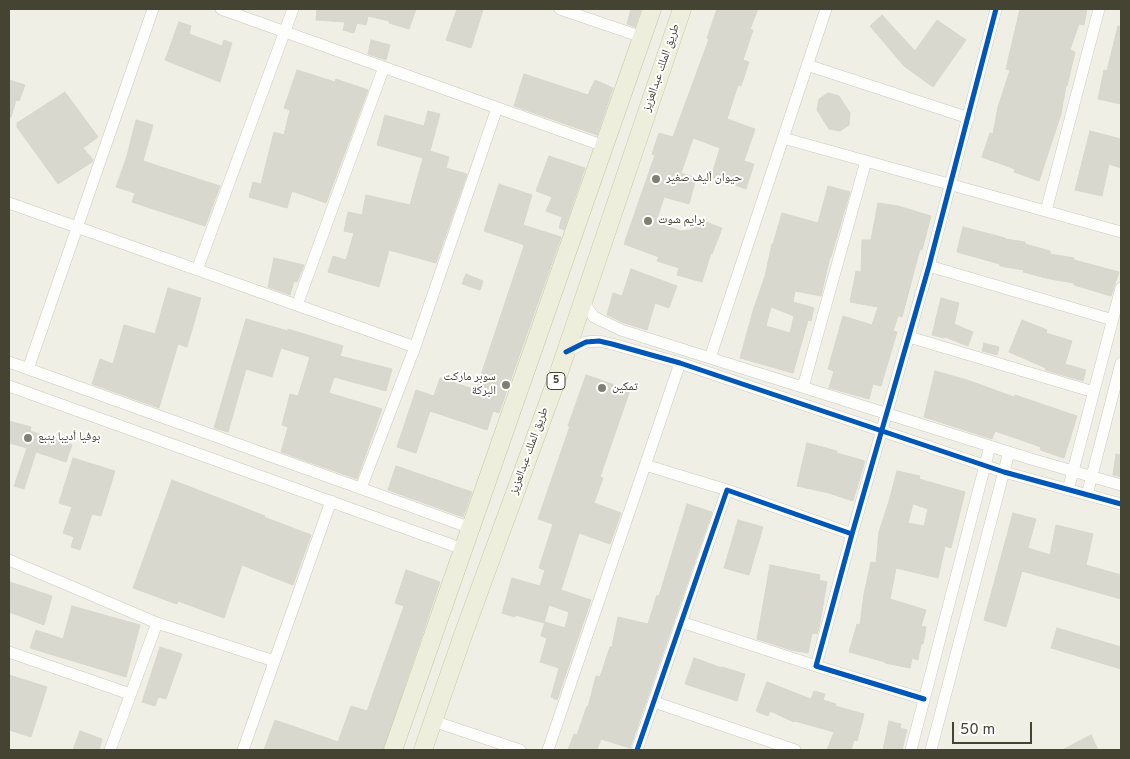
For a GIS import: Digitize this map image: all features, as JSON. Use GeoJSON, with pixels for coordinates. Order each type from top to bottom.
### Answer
{"type":"FeatureCollection","features":[{"type":"Feature","properties":{"kind":"highway"},"geometry":{"type":"LineString","coordinates":[[393,750],[652,9]]}},
{"type":"Feature","properties":{"kind":"highway","name":"طريق الملك عبدالعزيز"},"geometry":{"type":"LineString","coordinates":[[423,750],[566,352],[682,9]]}},
{"type":"Feature","properties":{"kind":"street"},"geometry":{"type":"LineString","coordinates":[[28,369],[153,9]]}},
{"type":"Feature","properties":{"kind":"street"},"geometry":{"type":"LineString","coordinates":[[221,9],[604,146]]}},
{"type":"Feature","properties":{"kind":"street"},"geometry":{"type":"LineString","coordinates":[[197,270],[293,9]]}},
{"type":"Feature","properties":{"kind":"street"},"geometry":{"type":"LineString","coordinates":[[560,9],[642,37]]}},
{"type":"Feature","properties":{"kind":"street"},"geometry":{"type":"LineString","coordinates":[[710,358],[826,9]]}},
{"type":"Feature","properties":{"kind":"street"},"geometry":{"type":"LineString","coordinates":[[816,666],[929,266],[996,9]]}},
{"type":"Feature","properties":{"kind":"street"},"geometry":{"type":"LineString","coordinates":[[1046,211],[1100,9]]}},
{"type":"Feature","properties":{"kind":"street"},"geometry":{"type":"LineString","coordinates":[[807,65],[969,118]]}},
{"type":"Feature","properties":{"kind":"street"},"geometry":{"type":"LineString","coordinates":[[297,306],[384,67]]}},
{"type":"Feature","properties":{"kind":"street"},"geometry":{"type":"LineString","coordinates":[[361,488],[414,347],[497,108]]}},
{"type":"Feature","properties":{"kind":"street"},"geometry":{"type":"LineString","coordinates":[[783,138],[1121,232]]}},
{"type":"Feature","properties":{"kind":"street"},"geometry":{"type":"LineString","coordinates":[[803,387],[866,161]]}},
{"type":"Feature","properties":{"kind":"street"},"geometry":{"type":"LineString","coordinates":[[9,203],[414,347]]}},
{"type":"Feature","properties":{"kind":"street"},"geometry":{"type":"LineString","coordinates":[[929,266],[1113,320]]}},
{"type":"Feature","properties":{"kind":"street"},"geometry":{"type":"LineString","coordinates":[[1068,490],[1121,288]]}},
{"type":"Feature","properties":{"kind":"street"},"geometry":{"type":"LineString","coordinates":[[584,298],[586,306],[594,317],[612,326],[887,414],[1121,485]]}},
{"type":"Feature","properties":{"kind":"street"},"geometry":{"type":"LineString","coordinates":[[606,342],[612,326]]}},
{"type":"Feature","properties":{"kind":"street"},"geometry":{"type":"LineString","coordinates":[[909,337],[1094,392]]}},
{"type":"Feature","properties":{"kind":"street"},"geometry":{"type":"LineString","coordinates":[[566,352],[586,342],[606,342],[680,363],[984,466],[1121,504]]}},
{"type":"Feature","properties":{"kind":"street"},"geometry":{"type":"LineString","coordinates":[[9,362],[471,528]]}},
{"type":"Feature","properties":{"kind":"street"},"geometry":{"type":"LineString","coordinates":[[548,750],[680,363]]}},
{"type":"Feature","properties":{"kind":"street"},"geometry":{"type":"LineString","coordinates":[[1088,495],[1121,363]]}},
{"type":"Feature","properties":{"kind":"street"},"geometry":{"type":"LineString","coordinates":[[9,386],[463,549]]}},
{"type":"Feature","properties":{"kind":"street"},"geometry":{"type":"LineString","coordinates":[[911,750],[990,446]]}},
{"type":"Feature","properties":{"kind":"street"},"geometry":{"type":"LineString","coordinates":[[931,750],[1010,452]]}},
{"type":"Feature","properties":{"kind":"street"},"geometry":{"type":"LineString","coordinates":[[645,465],[727,490],[852,534]]}},
{"type":"Feature","properties":{"kind":"street"},"geometry":{"type":"LineString","coordinates":[[637,750],[727,490]]}},
{"type":"Feature","properties":{"kind":"street"},"geometry":{"type":"LineString","coordinates":[[243,750],[331,501]]}},
{"type":"Feature","properties":{"kind":"street"},"geometry":{"type":"LineString","coordinates":[[9,560],[157,623],[274,661]]}},
{"type":"Feature","properties":{"kind":"street"},"geometry":{"type":"LineString","coordinates":[[681,622],[924,700]]}},
{"type":"Feature","properties":{"kind":"street"},"geometry":{"type":"LineString","coordinates":[[110,750],[157,623]]}},
{"type":"Feature","properties":{"kind":"street"},"geometry":{"type":"LineString","coordinates":[[9,652],[130,694]]}},
{"type":"Feature","properties":{"kind":"street"},"geometry":{"type":"LineString","coordinates":[[654,702],[794,750]]}},
{"type":"Feature","properties":{"kind":"street"},"geometry":{"type":"LineString","coordinates":[[433,720],[520,750]]}},
{"type":"Feature","properties":{"kind":"building"},"geometry":{"type":"Polygon","coordinates":[[[317,9],[416,9],[409,29],[389,23],[389,21],[368,16],[366,25],[357,23],[354,33],[343,30],[345,22],[316,20],[317,9]]]}},
{"type":"Feature","properties":{"kind":"building"},"geometry":{"type":"Polygon","coordinates":[[[457,9],[483,10],[471,48],[446,40],[457,9]]]}},
{"type":"Feature","properties":{"kind":"building"},"geometry":{"type":"Polygon","coordinates":[[[631,9],[641,9],[635,27],[627,24],[631,9]]]}},
{"type":"Feature","properties":{"kind":"building"},"geometry":{"type":"Polygon","coordinates":[[[717,9],[758,9],[750,29],[753,30],[743,60],[749,62],[741,86],[738,85],[727,119],[755,129],[744,161],[754,164],[746,189],[711,177],[720,148],[693,138],[681,173],[696,178],[689,204],[664,197],[656,222],[681,231],[691,230],[695,218],[722,228],[711,253],[702,282],[677,275],[679,268],[657,261],[659,257],[624,244],[655,155],[652,154],[659,133],[673,137],[709,39],[707,38],[717,9]]]}},
{"type":"Feature","properties":{"kind":"building"},"geometry":{"type":"Polygon","coordinates":[[[1020,9],[1087,9],[1084,25],[1079,24],[1070,50],[1075,52],[1061,114],[1039,181],[1014,172],[1015,169],[982,157],[990,133],[993,134],[998,107],[1010,70],[1006,69],[1020,9]]]}},
{"type":"Feature","properties":{"kind":"building"},"geometry":{"type":"Polygon","coordinates":[[[882,15],[915,51],[937,20],[966,40],[933,87],[904,66],[870,26],[882,15]]]}},
{"type":"Feature","properties":{"kind":"building"},"geometry":{"type":"Polygon","coordinates":[[[179,22],[191,26],[189,34],[222,46],[224,40],[232,43],[220,82],[165,60],[179,22]]]}},
{"type":"Feature","properties":{"kind":"building"},"geometry":{"type":"Polygon","coordinates":[[[1118,26],[1121,27],[1121,104],[1098,99],[1104,70],[1107,71],[1118,26]]]}},
{"type":"Feature","properties":{"kind":"building"},"geometry":{"type":"Polygon","coordinates":[[[371,40],[390,45],[386,60],[368,54],[371,40]]]}},
{"type":"Feature","properties":{"kind":"building"},"geometry":{"type":"Polygon","coordinates":[[[297,70],[335,82],[336,79],[368,90],[326,203],[292,191],[287,208],[249,197],[253,182],[261,184],[274,132],[284,135],[290,110],[284,108],[297,70]]]}},
{"type":"Feature","properties":{"kind":"building"},"geometry":{"type":"Polygon","coordinates":[[[524,74],[588,95],[595,80],[613,88],[597,135],[514,106],[524,74]]]}},
{"type":"Feature","properties":{"kind":"building"},"geometry":{"type":"Polygon","coordinates":[[[9,80],[25,85],[19,101],[16,100],[11,117],[9,117],[9,80]]]}},
{"type":"Feature","properties":{"kind":"building"},"geometry":{"type":"Polygon","coordinates":[[[65,92],[98,137],[83,148],[93,160],[92,162],[58,184],[17,127],[17,123],[65,92]]]}},
{"type":"Feature","properties":{"kind":"building"},"geometry":{"type":"Polygon","coordinates":[[[828,93],[839,96],[850,113],[849,125],[840,131],[829,129],[817,110],[819,99],[828,93]]]}},
{"type":"Feature","properties":{"kind":"building"},"geometry":{"type":"Polygon","coordinates":[[[428,111],[440,114],[430,151],[449,157],[446,168],[467,174],[436,263],[389,250],[379,287],[328,272],[333,256],[346,260],[354,233],[344,231],[348,212],[362,215],[366,195],[410,205],[423,158],[377,145],[385,115],[424,126],[428,111]]]}},
{"type":"Feature","properties":{"kind":"building"},"geometry":{"type":"Polygon","coordinates":[[[136,120],[153,125],[143,161],[220,186],[205,226],[132,202],[135,193],[116,187],[127,156],[136,120]]]}},
{"type":"Feature","properties":{"kind":"building"},"geometry":{"type":"Polygon","coordinates":[[[1090,131],[1121,139],[1121,168],[1109,164],[1102,196],[1075,190],[1090,131]]]}},
{"type":"Feature","properties":{"kind":"building"},"geometry":{"type":"Polygon","coordinates":[[[549,156],[585,168],[564,230],[559,228],[562,217],[546,211],[552,197],[536,191],[549,156]]]}},
{"type":"Feature","properties":{"kind":"building"},"geometry":{"type":"Polygon","coordinates":[[[499,184],[532,195],[523,225],[561,237],[499,413],[493,411],[487,430],[430,411],[416,453],[397,447],[416,390],[434,396],[440,378],[476,390],[524,246],[484,231],[499,184]]]}},
{"type":"Feature","properties":{"kind":"building"},"geometry":{"type":"Polygon","coordinates":[[[828,186],[850,192],[830,257],[821,296],[795,291],[793,302],[814,308],[811,321],[808,320],[793,373],[740,358],[782,213],[818,223],[828,186]],[[771,307],[766,326],[790,333],[794,316],[771,307]]]}},
{"type":"Feature","properties":{"kind":"building"},"geometry":{"type":"Polygon","coordinates":[[[878,203],[898,206],[931,216],[902,317],[898,316],[893,331],[897,332],[881,386],[873,384],[869,399],[829,388],[834,371],[828,369],[843,316],[872,325],[878,307],[850,302],[856,271],[861,272],[862,240],[871,240],[878,203]]]}},
{"type":"Feature","properties":{"kind":"building"},"geometry":{"type":"Polygon","coordinates":[[[963,227],[1005,239],[1025,242],[1025,244],[1050,251],[1050,254],[1074,258],[1074,260],[1119,272],[1111,296],[1074,285],[1074,283],[1000,266],[1000,264],[957,252],[963,227]]]}},
{"type":"Feature","properties":{"kind":"building"},"geometry":{"type":"Polygon","coordinates":[[[274,258],[304,265],[297,282],[294,281],[290,295],[268,287],[274,258]]]}},
{"type":"Feature","properties":{"kind":"building"},"geometry":{"type":"Polygon","coordinates":[[[631,269],[677,286],[669,308],[655,303],[647,330],[624,323],[607,315],[613,293],[622,296],[631,269]]]}},
{"type":"Feature","properties":{"kind":"building"},"geometry":{"type":"Polygon","coordinates":[[[466,274],[483,281],[480,290],[462,284],[466,274]]]}},
{"type":"Feature","properties":{"kind":"building"},"geometry":{"type":"Polygon","coordinates":[[[168,288],[201,298],[187,347],[178,344],[159,408],[92,384],[100,359],[113,364],[124,325],[155,334],[168,288]]]}},
{"type":"Feature","properties":{"kind":"building"},"geometry":{"type":"Polygon","coordinates":[[[941,298],[959,303],[954,324],[973,332],[968,346],[945,337],[932,335],[941,298]]]}},
{"type":"Feature","properties":{"kind":"building"},"geometry":{"type":"Polygon","coordinates":[[[246,319],[288,331],[288,329],[343,346],[340,356],[392,369],[386,391],[334,377],[329,393],[382,409],[357,479],[281,452],[288,427],[282,425],[290,394],[298,396],[310,357],[281,348],[272,377],[246,369],[228,432],[214,428],[246,319]]]}},
{"type":"Feature","properties":{"kind":"building"},"geometry":{"type":"Polygon","coordinates":[[[1022,320],[1047,330],[1046,333],[1072,341],[1065,364],[1086,370],[1083,381],[1045,370],[1046,368],[1009,352],[1022,320]]]}},
{"type":"Feature","properties":{"kind":"building"},"geometry":{"type":"Polygon","coordinates":[[[984,343],[999,347],[997,355],[982,351],[984,343]]]}},
{"type":"Feature","properties":{"kind":"building"},"geometry":{"type":"Polygon","coordinates":[[[935,371],[1077,416],[1064,458],[1040,450],[1041,447],[995,431],[992,439],[924,417],[935,371]]]}},
{"type":"Feature","properties":{"kind":"building"},"geometry":{"type":"Polygon","coordinates":[[[586,375],[630,390],[600,477],[603,478],[594,503],[621,513],[610,544],[579,533],[561,590],[591,600],[557,700],[551,697],[559,668],[540,662],[547,638],[541,636],[545,622],[565,628],[569,612],[549,605],[544,623],[502,613],[512,578],[540,586],[545,570],[539,568],[553,524],[538,519],[586,375]]]}},
{"type":"Feature","properties":{"kind":"building"},"geometry":{"type":"Polygon","coordinates":[[[9,421],[31,427],[30,431],[72,445],[66,462],[36,452],[24,489],[14,486],[27,448],[9,443],[9,421]]]}},
{"type":"Feature","properties":{"kind":"building"},"geometry":{"type":"Polygon","coordinates":[[[807,443],[865,461],[853,501],[829,493],[797,486],[807,443]]]}},
{"type":"Feature","properties":{"kind":"building"},"geometry":{"type":"Polygon","coordinates":[[[1116,454],[1121,455],[1121,477],[1113,475],[1116,454]]]}},
{"type":"Feature","properties":{"kind":"building"},"geometry":{"type":"Polygon","coordinates":[[[73,458],[115,471],[101,516],[92,514],[80,550],[71,547],[74,537],[63,533],[72,507],[59,503],[73,458]]]}},
{"type":"Feature","properties":{"kind":"building"},"geometry":{"type":"Polygon","coordinates":[[[396,466],[472,492],[463,517],[388,490],[396,466]]]}},
{"type":"Feature","properties":{"kind":"building"},"geometry":{"type":"Polygon","coordinates":[[[897,471],[920,476],[919,479],[965,492],[951,548],[945,546],[938,578],[896,568],[890,599],[926,610],[921,626],[926,627],[923,644],[921,644],[918,660],[912,658],[910,668],[885,663],[849,652],[857,624],[860,625],[871,562],[876,563],[879,532],[897,471]],[[913,504],[908,523],[924,526],[928,509],[913,504]]]}},
{"type":"Feature","properties":{"kind":"building"},"geometry":{"type":"Polygon","coordinates":[[[172,480],[311,535],[293,585],[242,565],[224,618],[178,601],[177,604],[133,588],[172,480]]]}},
{"type":"Feature","properties":{"kind":"building"},"geometry":{"type":"Polygon","coordinates":[[[687,504],[712,512],[630,748],[601,739],[597,750],[568,750],[574,734],[577,735],[588,707],[596,676],[600,677],[610,647],[612,647],[618,617],[648,624],[657,595],[659,596],[687,504]]]}},
{"type":"Feature","properties":{"kind":"building"},"geometry":{"type":"Polygon","coordinates":[[[1013,513],[1036,519],[1028,548],[1050,555],[1056,525],[1093,534],[1086,565],[1121,575],[1121,599],[1022,571],[1006,627],[984,620],[1013,513]]]}},
{"type":"Feature","properties":{"kind":"building"},"geometry":{"type":"Polygon","coordinates":[[[738,520],[763,527],[749,575],[724,568],[738,520]]]}},
{"type":"Feature","properties":{"kind":"building"},"geometry":{"type":"Polygon","coordinates":[[[770,565],[820,575],[819,580],[827,582],[819,628],[817,634],[812,633],[808,653],[791,650],[757,639],[770,565]]]}},
{"type":"Feature","properties":{"kind":"building"},"geometry":{"type":"Polygon","coordinates":[[[406,570],[440,582],[383,750],[264,750],[275,720],[338,742],[351,706],[367,711],[404,606],[395,603],[406,570]]]}},
{"type":"Feature","properties":{"kind":"building"},"geometry":{"type":"Polygon","coordinates":[[[10,582],[52,596],[44,625],[9,612],[10,582]]]}},
{"type":"Feature","properties":{"kind":"building"},"geometry":{"type":"Polygon","coordinates":[[[72,606],[140,625],[126,677],[30,648],[36,630],[63,639],[72,606]]]}},
{"type":"Feature","properties":{"kind":"building"},"geometry":{"type":"Polygon","coordinates":[[[1057,628],[1121,647],[1121,669],[1051,648],[1057,628]]]}},
{"type":"Feature","properties":{"kind":"building"},"geometry":{"type":"Polygon","coordinates":[[[160,647],[182,654],[166,699],[158,697],[155,706],[142,702],[160,647]]]}},
{"type":"Feature","properties":{"kind":"building"},"geometry":{"type":"Polygon","coordinates":[[[694,658],[745,674],[737,701],[685,684],[694,658]]]}},
{"type":"Feature","properties":{"kind":"building"},"geometry":{"type":"Polygon","coordinates":[[[9,675],[47,687],[31,737],[9,730],[9,675]]]}},
{"type":"Feature","properties":{"kind":"building"},"geometry":{"type":"Polygon","coordinates":[[[767,682],[811,699],[814,691],[825,694],[823,700],[836,704],[835,706],[864,714],[857,741],[854,740],[851,750],[827,750],[834,732],[794,722],[770,711],[768,716],[756,711],[767,682]]]}},
{"type":"Feature","properties":{"kind":"building"},"geometry":{"type":"Polygon","coordinates":[[[889,721],[901,724],[900,728],[907,730],[902,750],[883,750],[889,721]]]}},
{"type":"Feature","properties":{"kind":"building"},"geometry":{"type":"Polygon","coordinates":[[[80,731],[102,739],[99,750],[73,750],[80,731]]]}},
{"type":"Feature","properties":{"kind":"building"},"geometry":{"type":"Polygon","coordinates":[[[1091,735],[1098,750],[1062,750],[1091,735]]]}},
{"type":"Feature","properties":{"kind":"cycle path"},"geometry":{"type":"LineString","coordinates":[[852,534],[929,266],[996,9]]}},
{"type":"Feature","properties":{"kind":"cycle path"},"geometry":{"type":"LineString","coordinates":[[566,352],[586,342],[599,341],[612,344],[680,363],[1004,472],[1121,504]]}},
{"type":"Feature","properties":{"kind":"cycle path"},"geometry":{"type":"LineString","coordinates":[[637,750],[727,490],[852,534],[816,666],[924,699]]}},
{"type":"Feature","properties":{"kind":"place","name":"حيوان أليف صغير"},"geometry":{"type":"Point","coordinates":[656,179]}},
{"type":"Feature","properties":{"kind":"place","name":"برايم شوت"},"geometry":{"type":"Point","coordinates":[648,221]}},
{"type":"Feature","properties":{"kind":"place","name":"سوبر ماركت البركة"},"geometry":{"type":"Point","coordinates":[506,385]}},
{"type":"Feature","properties":{"kind":"place","name":"تمكين"},"geometry":{"type":"Point","coordinates":[602,388]}},
{"type":"Feature","properties":{"kind":"place","name":"بوفيا أديبا ينبع"},"geometry":{"type":"Point","coordinates":[28,438]}}]}
